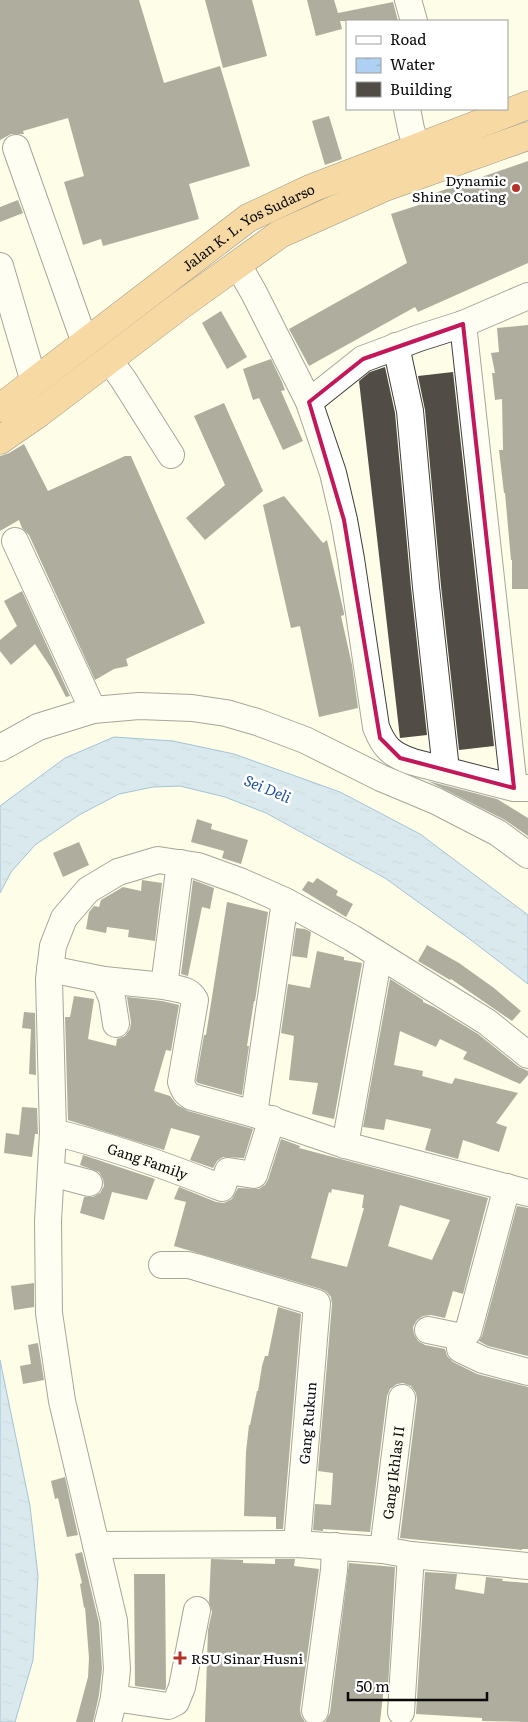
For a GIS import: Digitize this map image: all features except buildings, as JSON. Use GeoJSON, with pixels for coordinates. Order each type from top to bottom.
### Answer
{"type":"FeatureCollection","features":[{"type":"Feature","properties":{"kind":"highway","name":"Jalan K. L. Yos Sudarso"},"geometry":{"type":"LineString","coordinates":[[0,408],[248,218],[312,188],[528,104]]}},
{"type":"Feature","properties":{"kind":"highway","name":"Jalan K. L. Yos Sudarso"},"geometry":{"type":"LineString","coordinates":[[0,440],[280,234],[384,187],[528,136]]}},
{"type":"Feature","properties":{"kind":"street"},"geometry":{"type":"LineString","coordinates":[[408,0],[414,20]]}},
{"type":"Feature","properties":{"kind":"street"},"geometry":{"type":"LineString","coordinates":[[407,110],[410,129],[417,148]]}},
{"type":"Feature","properties":{"kind":"street"},"geometry":{"type":"LineString","coordinates":[[16,148],[85,343]]}},
{"type":"Feature","properties":{"kind":"street"},"geometry":{"type":"LineString","coordinates":[[238,265],[254,292],[309,402],[333,473],[344,520],[376,727],[380,738],[385,746],[400,758],[521,788],[463,324]]}},
{"type":"Feature","properties":{"kind":"street"},"geometry":{"type":"LineString","coordinates":[[0,266],[34,382]]}},
{"type":"Feature","properties":{"kind":"street"},"geometry":{"type":"LineString","coordinates":[[309,402],[363,359],[463,324],[528,296]]}},
{"type":"Feature","properties":{"kind":"street"},"geometry":{"type":"LineString","coordinates":[[396,346],[410,411],[426,587],[446,770]]}},
{"type":"Feature","properties":{"kind":"street"},"geometry":{"type":"LineString","coordinates":[[109,360],[171,455]]}},
{"type":"Feature","properties":{"kind":"street"},"geometry":{"type":"LineString","coordinates":[[14,542],[93,710]]}},
{"type":"Feature","properties":{"kind":"street"},"geometry":{"type":"LineString","coordinates":[[0,748],[38,727],[93,710],[139,706],[192,708],[226,713],[257,722],[305,740],[382,778],[436,801],[498,833],[528,855]]}},
{"type":"Feature","properties":{"kind":"street"},"geometry":{"type":"LineString","coordinates":[[197,1610],[182,1687],[176,1702],[168,1706],[111,1710],[117,1669],[114,1620],[62,1401],[48,1313],[48,1221],[53,1132],[49,979],[53,946],[64,918],[88,890],[118,872],[158,860],[198,866],[284,901],[379,955],[487,1022],[528,1056]]}},
{"type":"Feature","properties":{"kind":"street"},"geometry":{"type":"LineString","coordinates":[[164,986],[180,863]]}},
{"type":"Feature","properties":{"kind":"street"},"geometry":{"type":"LineString","coordinates":[[263,1117],[284,901]]}},
{"type":"Feature","properties":{"kind":"street"},"geometry":{"type":"LineString","coordinates":[[345,1145],[379,955]]}},
{"type":"Feature","properties":{"kind":"street"},"geometry":{"type":"LineString","coordinates":[[50,969],[104,980],[164,986],[184,990],[192,994],[194,1000],[181,1082],[186,1094],[192,1097],[263,1117],[345,1145],[518,1190],[468,1332],[462,1337],[460,1349],[483,1360],[528,1372]]}},
{"type":"Feature","properties":{"kind":"street"},"geometry":{"type":"LineString","coordinates":[[104,980],[112,998],[116,1024]]}},
{"type":"Feature","properties":{"kind":"street","name":"Gang Family"},"geometry":{"type":"LineString","coordinates":[[53,1132],[80,1138],[166,1166],[222,1188],[228,1171],[254,1175],[263,1117]]}},
{"type":"Feature","properties":{"kind":"street"},"geometry":{"type":"LineString","coordinates":[[51,1173],[89,1183]]}},
{"type":"Feature","properties":{"kind":"street","name":"Gang Rukun"},"geometry":{"type":"LineString","coordinates":[[162,1265],[188,1265],[317,1303],[297,1544]]}},
{"type":"Feature","properties":{"kind":"street"},"geometry":{"type":"LineString","coordinates":[[428,1330],[462,1337]]}},
{"type":"Feature","properties":{"kind":"street","name":"Gang Ikhlas II"},"geometry":{"type":"LineString","coordinates":[[383,1550],[402,1398]]}},
{"type":"Feature","properties":{"kind":"street"},"geometry":{"type":"LineString","coordinates":[[96,1545],[297,1544],[383,1550],[410,1555],[528,1566]]}},
{"type":"Feature","properties":{"kind":"street"},"geometry":{"type":"LineString","coordinates":[[315,1711],[334,1570],[335,1546]]}},
{"type":"Feature","properties":{"kind":"street"},"geometry":{"type":"LineString","coordinates":[[401,1712],[410,1555]]}},
{"type":"Feature","properties":{"kind":"highlighted area"},"geometry":{"type":"Polygon","coordinates":[[[463,324],[514,788],[400,758],[380,738],[344,520],[309,402],[363,359],[463,324]]]}},
{"type":"Feature","properties":{"kind":"water","name":"Sei Deli"},"geometry":{"type":"Polygon","coordinates":[[[114,737],[173,741],[234,754],[340,792],[420,834],[528,915],[528,984],[385,878],[266,813],[225,797],[180,786],[153,787],[119,794],[79,815],[35,845],[11,872],[0,893],[0,806],[65,758],[114,737]]]}},
{"type":"Feature","properties":{"kind":"water"},"geometry":{"type":"Polygon","coordinates":[[[0,1360],[30,1506],[38,1576],[33,1660],[15,1722],[0,1722],[0,1360]]]}},
{"type":"Feature","properties":{"kind":"place","name":"Dynamic Shine Coating"},"geometry":{"type":"Point","coordinates":[516,188]}},
{"type":"Feature","properties":{"kind":"place","name":"RSU Sinar Husni"},"geometry":{"type":"Point","coordinates":[180,1658]}}]}
